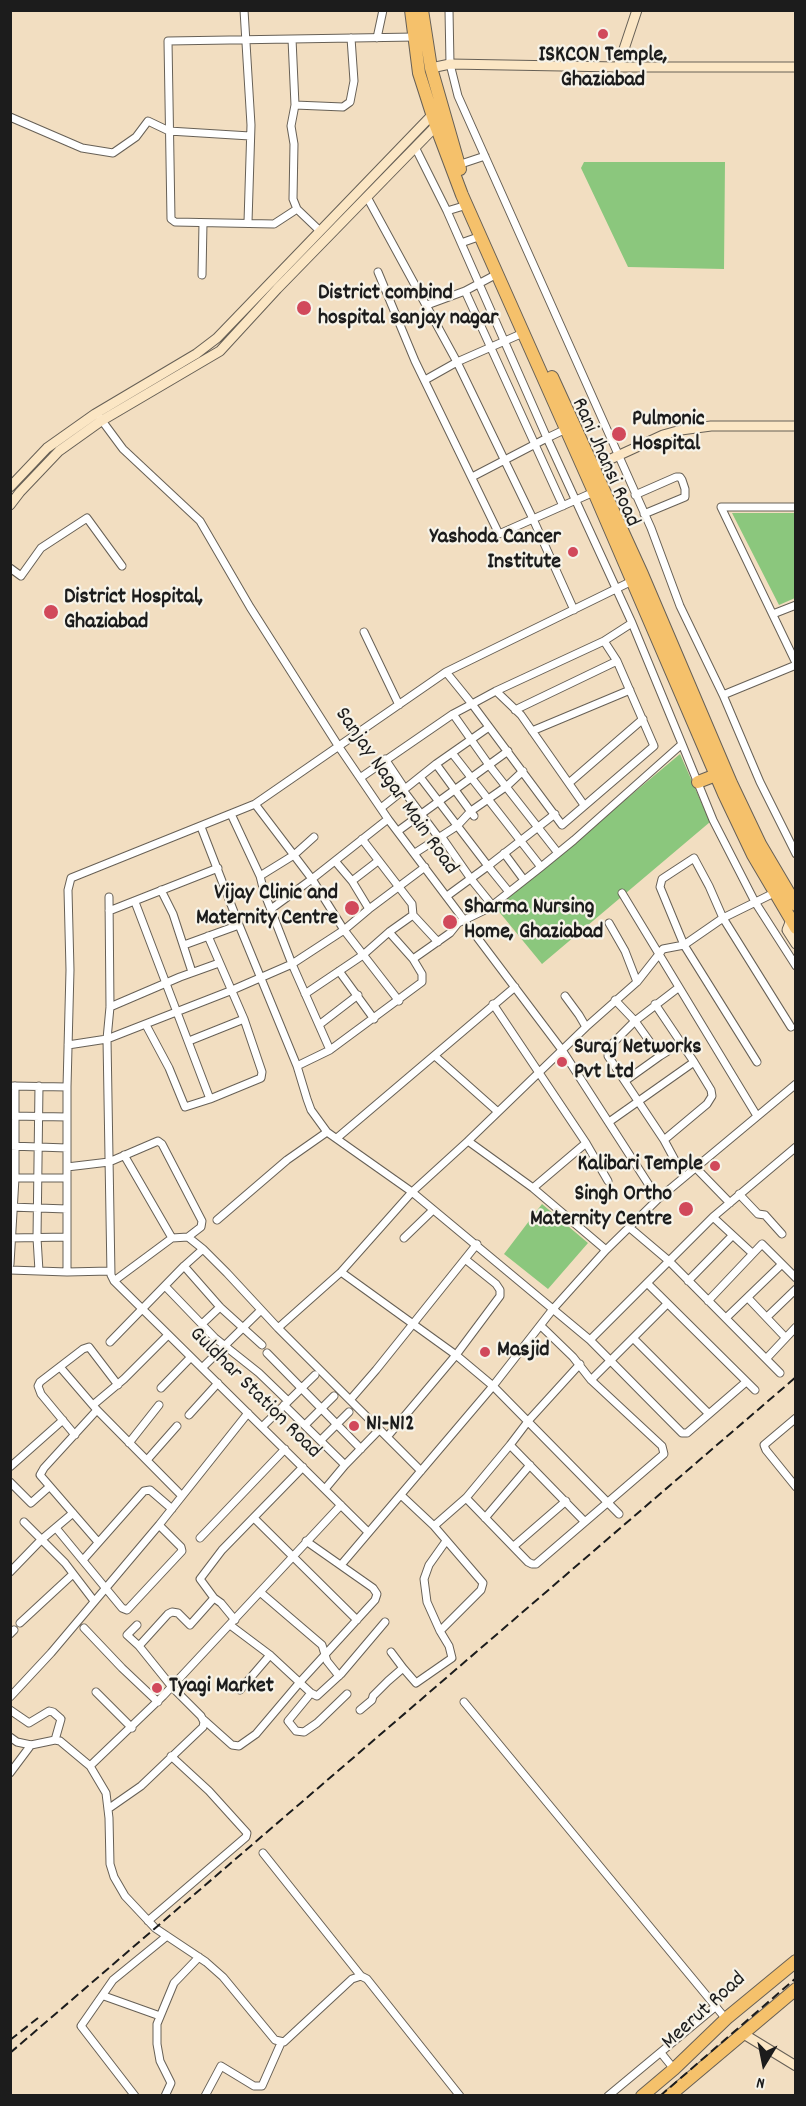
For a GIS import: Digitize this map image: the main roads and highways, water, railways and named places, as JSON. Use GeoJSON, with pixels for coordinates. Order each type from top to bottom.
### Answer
{"type":"FeatureCollection","features":[{"type":"Feature","properties":{"kind":"highway","name":"Rani Jhansi Road"},"geometry":{"type":"LineString","coordinates":[[411,10],[419,73],[434,121],[588,469],[594,492],[632,581],[693,707]]}},
{"type":"Feature","properties":{"kind":"highway","name":"Rani Jhansi Road"},"geometry":{"type":"LineString","coordinates":[[422,10],[431,68],[480,236],[566,429],[642,574],[702,729],[760,844],[795,905]]}},
{"type":"Feature","properties":{"kind":"highway","name":"Rani Jhansi Road"},"geometry":{"type":"LineString","coordinates":[[702,729],[716,775],[753,855],[793,924]]}},
{"type":"Feature","properties":{"kind":"highway"},"geometry":{"type":"LineString","coordinates":[[698,782],[716,775]]}},
{"type":"Feature","properties":{"kind":"highway","name":"Meerut Road"},"geometry":{"type":"LineString","coordinates":[[642,2096],[726,2019],[795,1961]]}},
{"type":"Feature","properties":{"kind":"highway","name":"Meerut Road"},"geometry":{"type":"LineString","coordinates":[[669,2096],[795,1989]]}},
{"type":"Feature","properties":{"kind":"railway"},"geometry":{"type":"LineString","coordinates":[[10,2053],[796,1377]]}},
{"type":"Feature","properties":{"kind":"railway"},"geometry":{"type":"LineString","coordinates":[[660,2096],[796,1978]]}},
{"type":"Feature","properties":{"kind":"railway"},"geometry":{"type":"LineString","coordinates":[[10,2040],[38,2018]]}},
{"type":"Feature","properties":{"kind":"place","name":"ISKCON Temple, Ghaziabad"},"geometry":{"type":"Point","coordinates":[603,34]}},
{"type":"Feature","properties":{"kind":"place","name":"District combind hospital sanjay nagar"},"geometry":{"type":"Point","coordinates":[304,308]}},
{"type":"Feature","properties":{"kind":"place","name":"Pulmonic Hospital"},"geometry":{"type":"Point","coordinates":[619,434]}},
{"type":"Feature","properties":{"kind":"place","name":"Yashoda Cancer Institute"},"geometry":{"type":"Point","coordinates":[573,552]}},
{"type":"Feature","properties":{"kind":"place","name":"District Hospital, Ghaziabad"},"geometry":{"type":"Point","coordinates":[51,612]}},
{"type":"Feature","properties":{"kind":"place","name":"Vijay Clinic and Maternity Centre"},"geometry":{"type":"Point","coordinates":[352,908]}},
{"type":"Feature","properties":{"kind":"place","name":"Sharma Nursing Home, Ghaziabad"},"geometry":{"type":"Point","coordinates":[450,922]}},
{"type":"Feature","properties":{"kind":"place","name":"Suraj Networks Pvt Ltd"},"geometry":{"type":"Point","coordinates":[562,1062]}},
{"type":"Feature","properties":{"kind":"place","name":"Kalibari Temple"},"geometry":{"type":"Point","coordinates":[715,1166]}},
{"type":"Feature","properties":{"kind":"place","name":"Singh Ortho Maternity Centre"},"geometry":{"type":"Point","coordinates":[686,1209]}},
{"type":"Feature","properties":{"kind":"place","name":"Masjid"},"geometry":{"type":"Point","coordinates":[485,1352]}},
{"type":"Feature","properties":{"kind":"place","name":"N1-N12"},"geometry":{"type":"Point","coordinates":[354,1426]}},
{"type":"Feature","properties":{"kind":"place","name":"Tyagi Market"},"geometry":{"type":"Point","coordinates":[157,1688]}}]}
